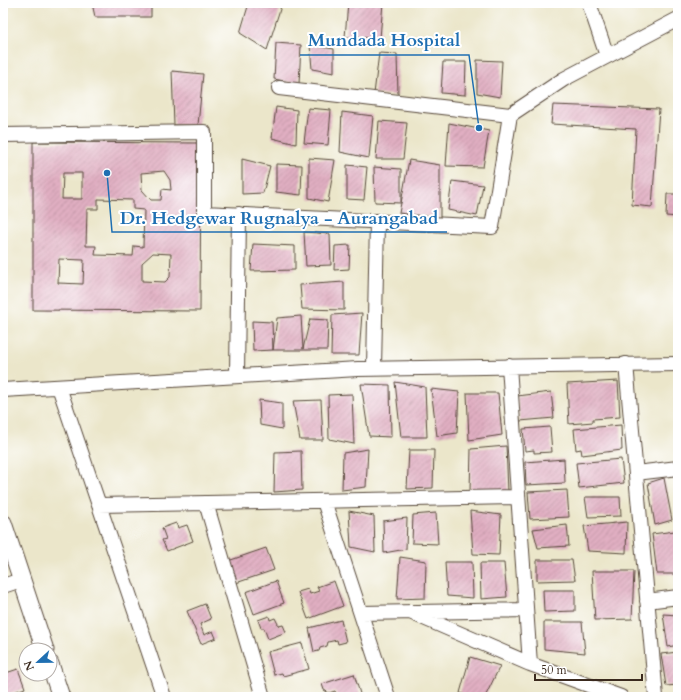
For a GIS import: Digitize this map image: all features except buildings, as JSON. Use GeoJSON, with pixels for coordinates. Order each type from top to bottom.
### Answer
{"type":"FeatureCollection","features":[{"type":"Feature","properties":{"kind":"street"},"geometry":{"type":"LineString","coordinates":[[589,3],[607,56]]}},
{"type":"Feature","properties":{"kind":"street"},"geometry":{"type":"LineString","coordinates":[[279,88],[510,115],[564,79],[678,20]]}},
{"type":"Feature","properties":{"kind":"street"},"geometry":{"type":"LineString","coordinates":[[3,135],[204,132],[204,213],[492,227],[510,115]]}},
{"type":"Feature","properties":{"kind":"street"},"geometry":{"type":"LineString","coordinates":[[237,376],[239,214]]}},
{"type":"Feature","properties":{"kind":"street"},"geometry":{"type":"LineString","coordinates":[[374,368],[378,221]]}},
{"type":"Feature","properties":{"kind":"street"},"geometry":{"type":"LineString","coordinates":[[626,364],[656,697]]}},
{"type":"Feature","properties":{"kind":"street"},"geometry":{"type":"LineString","coordinates":[[3,390],[374,368],[678,364]]}},
{"type":"Feature","properties":{"kind":"street"},"geometry":{"type":"LineString","coordinates":[[508,366],[530,664]]}},
{"type":"Feature","properties":{"kind":"street"},"geometry":{"type":"LineString","coordinates":[[59,387],[164,697]]}},
{"type":"Feature","properties":{"kind":"street"},"geometry":{"type":"LineString","coordinates":[[636,473],[678,468]]}},
{"type":"Feature","properties":{"kind":"street"},"geometry":{"type":"LineString","coordinates":[[99,505],[518,497]]}},
{"type":"Feature","properties":{"kind":"street"},"geometry":{"type":"LineString","coordinates":[[324,501],[388,697]]}},
{"type":"Feature","properties":{"kind":"street"},"geometry":{"type":"LineString","coordinates":[[206,503],[263,697]]}},
{"type":"Feature","properties":{"kind":"street"},"geometry":{"type":"LineString","coordinates":[[3,523],[42,642]]}},
{"type":"Feature","properties":{"kind":"street"},"geometry":{"type":"LineString","coordinates":[[3,586],[21,580]]}},
{"type":"Feature","properties":{"kind":"street"},"geometry":{"type":"LineString","coordinates":[[647,601],[678,597]]}},
{"type":"Feature","properties":{"kind":"street"},"geometry":{"type":"LineString","coordinates":[[361,613],[526,610]]}},
{"type":"Feature","properties":{"kind":"street"},"geometry":{"type":"LineString","coordinates":[[410,612],[530,664],[619,697]]}},
{"type":"Feature","properties":{"kind":"street"},"geometry":{"type":"LineString","coordinates":[[56,682],[61,697]]}},
{"type":"Feature","properties":{"kind":"place","name":"Mundada Hospital"},"geometry":{"type":"Point","coordinates":[479,128]}},
{"type":"Feature","properties":{"kind":"place","name":"Dr. Hedgewar Rugnalya - Aurangabad"},"geometry":{"type":"Point","coordinates":[107,173]}}]}
